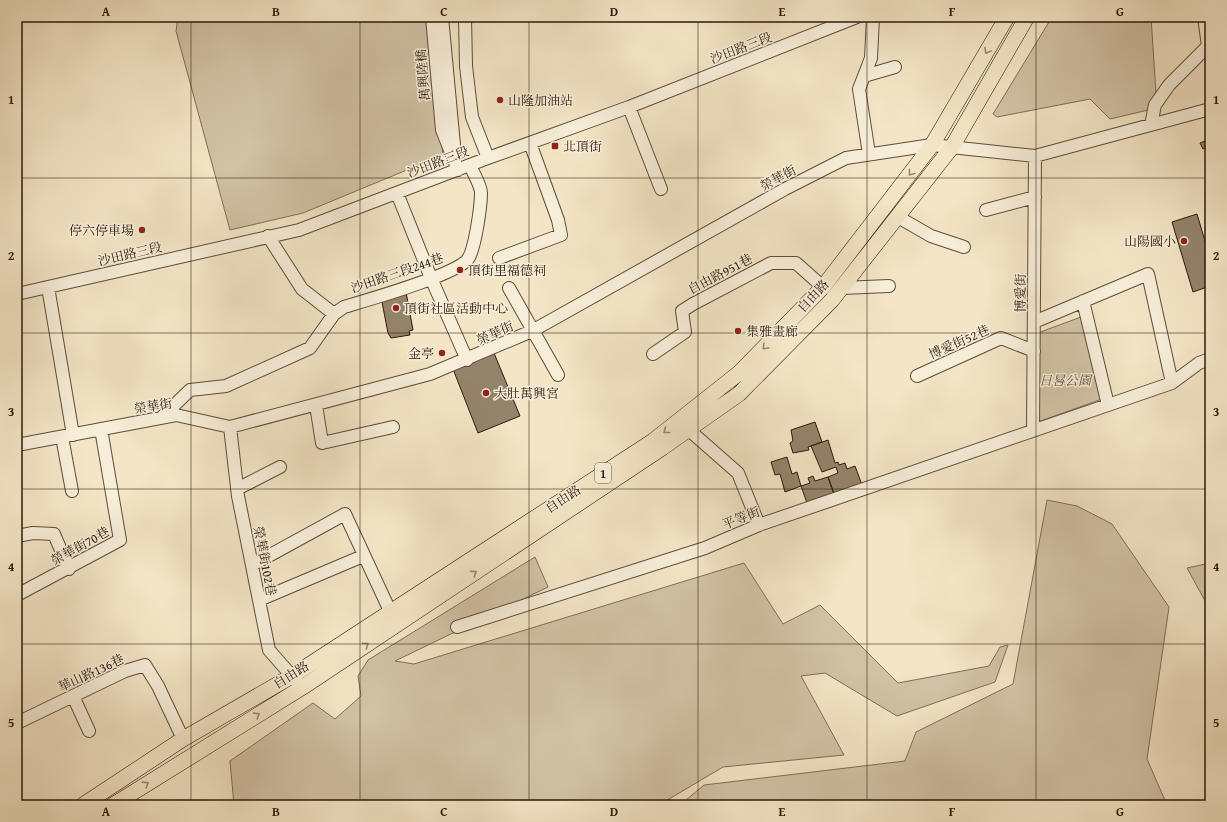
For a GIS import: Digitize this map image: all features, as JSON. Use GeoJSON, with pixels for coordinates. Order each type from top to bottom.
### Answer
{"type":"FeatureCollection","features":[{"type":"Feature","properties":{"kind":"main road","name":"自由路"},"geometry":{"type":"LineString","coordinates":[[84,805],[183,739],[292,676],[653,441],[739,373],[823,287],[932,145],[1007,17]]}},
{"type":"Feature","properties":{"kind":"main road","name":"自由路"},"geometry":{"type":"LineString","coordinates":[[113,805],[301,687],[689,430],[739,394],[816,316],[841,288],[952,147],[1027,17]]}},
{"type":"Feature","properties":{"kind":"main road"},"geometry":{"type":"LineString","coordinates":[[806,304],[816,316]]}},
{"type":"Feature","properties":{"kind":"street","name":"萬興陸橋"},"geometry":{"type":"LineString","coordinates":[[432,17],[447,129]]}},
{"type":"Feature","properties":{"kind":"street","name":"萬興陸橋"},"geometry":{"type":"LineString","coordinates":[[442,17],[447,129]]}},
{"type":"Feature","properties":{"kind":"street"},"geometry":{"type":"LineString","coordinates":[[465,17],[466,66],[472,117],[488,158]]}},
{"type":"Feature","properties":{"kind":"street","name":"沙田路三段"},"geometry":{"type":"LineString","coordinates":[[17,294],[298,230],[530,142],[629,107],[858,17]]}},
{"type":"Feature","properties":{"kind":"street"},"geometry":{"type":"LineString","coordinates":[[869,154],[859,89],[871,58],[873,17]]}},
{"type":"Feature","properties":{"kind":"street"},"geometry":{"type":"LineString","coordinates":[[1151,125],[1155,105],[1169,85],[1208,46],[1204,17]]}},
{"type":"Feature","properties":{"kind":"street"},"geometry":{"type":"LineString","coordinates":[[864,76],[895,67]]}},
{"type":"Feature","properties":{"kind":"street"},"geometry":{"type":"LineString","coordinates":[[629,107],[661,188]]}},
{"type":"Feature","properties":{"kind":"street"},"geometry":{"type":"LineString","coordinates":[[1035,156],[1210,109]]}},
{"type":"Feature","properties":{"kind":"street"},"geometry":{"type":"LineString","coordinates":[[447,129],[458,170]]}},
{"type":"Feature","properties":{"kind":"street"},"geometry":{"type":"LineString","coordinates":[[499,258],[561,236],[558,220],[530,142]]}},
{"type":"Feature","properties":{"kind":"street","name":"榮華街"},"geometry":{"type":"LineString","coordinates":[[17,446],[176,415],[230,427],[430,374],[532,332],[786,189],[846,158],[932,145],[1035,156]]}},
{"type":"Feature","properties":{"kind":"street","name":"博愛街"},"geometry":{"type":"LineString","coordinates":[[1034,430],[1035,156]]}},
{"type":"Feature","properties":{"kind":"street","name":"沙田路三段244巷"},"geometry":{"type":"LineString","coordinates":[[334,314],[344,307],[447,272],[468,259],[474,247],[482,192],[470,165]]}},
{"type":"Feature","properties":{"kind":"street"},"geometry":{"type":"LineString","coordinates":[[397,193],[431,278],[467,360]]}},
{"type":"Feature","properties":{"kind":"street"},"geometry":{"type":"LineString","coordinates":[[986,210],[1035,197]]}},
{"type":"Feature","properties":{"kind":"street"},"geometry":{"type":"LineString","coordinates":[[898,217],[931,236],[964,247]]}},
{"type":"Feature","properties":{"kind":"street"},"geometry":{"type":"LineString","coordinates":[[161,418],[190,390],[226,386],[310,348],[334,314],[302,289],[268,236]]}},
{"type":"Feature","properties":{"kind":"street","name":"自由路951巷"},"geometry":{"type":"LineString","coordinates":[[653,354],[685,332],[682,311],[692,304],[771,263],[796,263],[823,287]]}},
{"type":"Feature","properties":{"kind":"street"},"geometry":{"type":"LineString","coordinates":[[1034,322],[1148,274],[1172,383]]}},
{"type":"Feature","properties":{"kind":"street"},"geometry":{"type":"LineString","coordinates":[[841,288],[889,286]]}},
{"type":"Feature","properties":{"kind":"street"},"geometry":{"type":"LineString","coordinates":[[48,287],[68,436],[72,491]]}},
{"type":"Feature","properties":{"kind":"street"},"geometry":{"type":"LineString","coordinates":[[509,288],[532,332],[558,375]]}},
{"type":"Feature","properties":{"kind":"street"},"geometry":{"type":"LineString","coordinates":[[1083,301],[1108,405]]}},
{"type":"Feature","properties":{"kind":"street","name":"博愛街52巷"},"geometry":{"type":"LineString","coordinates":[[917,376],[1001,338],[1034,351]]}},
{"type":"Feature","properties":{"kind":"street","name":"平等街"},"geometry":{"type":"LineString","coordinates":[[457,627],[705,548],[759,525],[1172,383],[1199,363],[1210,359]]}},
{"type":"Feature","properties":{"kind":"street"},"geometry":{"type":"LineString","coordinates":[[316,405],[322,443],[393,427]]}},
{"type":"Feature","properties":{"kind":"street","name":"榮華街102巷"},"geometry":{"type":"LineString","coordinates":[[230,427],[237,489],[269,650],[301,687]]}},
{"type":"Feature","properties":{"kind":"street","name":"榮華街70巷"},"geometry":{"type":"LineString","coordinates":[[17,595],[69,569],[120,540],[101,429]]}},
{"type":"Feature","properties":{"kind":"street"},"geometry":{"type":"LineString","coordinates":[[689,430],[738,473],[759,525]]}},
{"type":"Feature","properties":{"kind":"street"},"geometry":{"type":"LineString","coordinates":[[237,489],[280,467]]}},
{"type":"Feature","properties":{"kind":"street"},"geometry":{"type":"LineString","coordinates":[[252,565],[345,514],[363,556],[390,611]]}},
{"type":"Feature","properties":{"kind":"street"},"geometry":{"type":"LineString","coordinates":[[17,536],[33,533],[54,534],[69,569]]}},
{"type":"Feature","properties":{"kind":"street"},"geometry":{"type":"LineString","coordinates":[[259,600],[363,556]]}},
{"type":"Feature","properties":{"kind":"street","name":"華山路136巷"},"geometry":{"type":"LineString","coordinates":[[17,723],[125,671],[144,665],[158,686],[183,739]]}},
{"type":"Feature","properties":{"kind":"street"},"geometry":{"type":"LineString","coordinates":[[73,696],[89,731]]}},
{"type":"Feature","properties":{"kind":"green space"},"geometry":{"type":"Polygon","coordinates":[[[178,17],[427,17],[443,155],[303,213],[230,230],[176,31],[178,17]]]}},
{"type":"Feature","properties":{"kind":"green space"},"geometry":{"type":"Polygon","coordinates":[[[1052,17],[1151,17],[1157,108],[1110,119],[1090,99],[997,117],[993,114],[1052,17]]]}},
{"type":"Feature","properties":{"kind":"green space","name":"日晷公園"},"geometry":{"type":"Polygon","coordinates":[[[1081,317],[1102,399],[1035,423],[1035,334],[1081,317]]]}},
{"type":"Feature","properties":{"kind":"green space"},"geometry":{"type":"Polygon","coordinates":[[[1047,500],[1077,506],[1112,524],[1169,607],[1147,759],[1167,805],[680,805],[704,785],[905,761],[916,732],[1013,684],[1047,500]]]}},
{"type":"Feature","properties":{"kind":"green space"},"geometry":{"type":"Polygon","coordinates":[[[535,557],[548,587],[395,661],[414,664],[744,563],[783,624],[820,605],[898,683],[989,666],[1000,647],[1008,645],[995,682],[897,716],[825,673],[801,676],[844,755],[723,767],[659,805],[234,805],[230,761],[313,703],[335,719],[361,696],[358,676],[368,660],[535,557]]]}},
{"type":"Feature","properties":{"kind":"green space"},"geometry":{"type":"Polygon","coordinates":[[[1210,563],[1210,610],[1187,568],[1210,563]]]}},
{"type":"Feature","properties":{"kind":"building"},"geometry":{"type":"Polygon","coordinates":[[[1210,139],[1210,146],[1203,149],[1200,143],[1210,139]]]}},
{"type":"Feature","properties":{"kind":"building"},"geometry":{"type":"Polygon","coordinates":[[[1197,214],[1210,258],[1210,286],[1193,292],[1172,222],[1197,214]]]}},
{"type":"Feature","properties":{"kind":"building","name":"頂街社區活動中心"},"geometry":{"type":"Polygon","coordinates":[[[406,292],[413,330],[409,331],[410,335],[391,338],[388,333],[381,297],[406,292]]]}},
{"type":"Feature","properties":{"kind":"building","name":"金亭"},"geometry":{"type":"Polygon","coordinates":[[[442,350],[445,353],[442,356],[439,353],[442,350]]]}},
{"type":"Feature","properties":{"kind":"building","name":"大肚萬興宮"},"geometry":{"type":"Polygon","coordinates":[[[494,353],[520,416],[478,433],[453,369],[494,353]]]}},
{"type":"Feature","properties":{"kind":"building"},"geometry":{"type":"Polygon","coordinates":[[[815,422],[822,442],[808,447],[809,450],[793,453],[790,443],[793,441],[791,430],[815,422]]]}},
{"type":"Feature","properties":{"kind":"building"},"geometry":{"type":"Polygon","coordinates":[[[828,440],[835,463],[838,462],[839,465],[845,463],[847,469],[855,466],[862,485],[834,494],[828,477],[838,473],[836,467],[822,472],[811,446],[828,440]]]}},
{"type":"Feature","properties":{"kind":"building"},"geometry":{"type":"Polygon","coordinates":[[[787,457],[792,474],[797,472],[801,486],[785,492],[780,474],[775,475],[771,462],[787,457]]]}},
{"type":"Feature","properties":{"kind":"building"},"geometry":{"type":"Polygon","coordinates":[[[813,476],[815,481],[828,477],[834,494],[807,503],[801,486],[810,483],[808,478],[813,476]]]}},
{"type":"Feature","properties":{"kind":"place","name":"山隆加油站"},"geometry":{"type":"Point","coordinates":[500,100]}},
{"type":"Feature","properties":{"kind":"place","name":"北頂街"},"geometry":{"type":"Point","coordinates":[555,146]}},
{"type":"Feature","properties":{"kind":"place","name":"停六停車場"},"geometry":{"type":"Point","coordinates":[142,230]}},
{"type":"Feature","properties":{"kind":"place","name":"山陽國小"},"geometry":{"type":"Point","coordinates":[1184,241]}},
{"type":"Feature","properties":{"kind":"place","name":"頂街里福德祠"},"geometry":{"type":"Point","coordinates":[460,270]}},
{"type":"Feature","properties":{"kind":"place","name":"頂街社區活動中心"},"geometry":{"type":"Point","coordinates":[396,308]}},
{"type":"Feature","properties":{"kind":"place","name":"集雅畫廊"},"geometry":{"type":"Point","coordinates":[738,331]}},
{"type":"Feature","properties":{"kind":"place","name":"金亭"},"geometry":{"type":"Point","coordinates":[442,353]}},
{"type":"Feature","properties":{"kind":"place","name":"大肚萬興宮"},"geometry":{"type":"Point","coordinates":[486,393]}}]}
